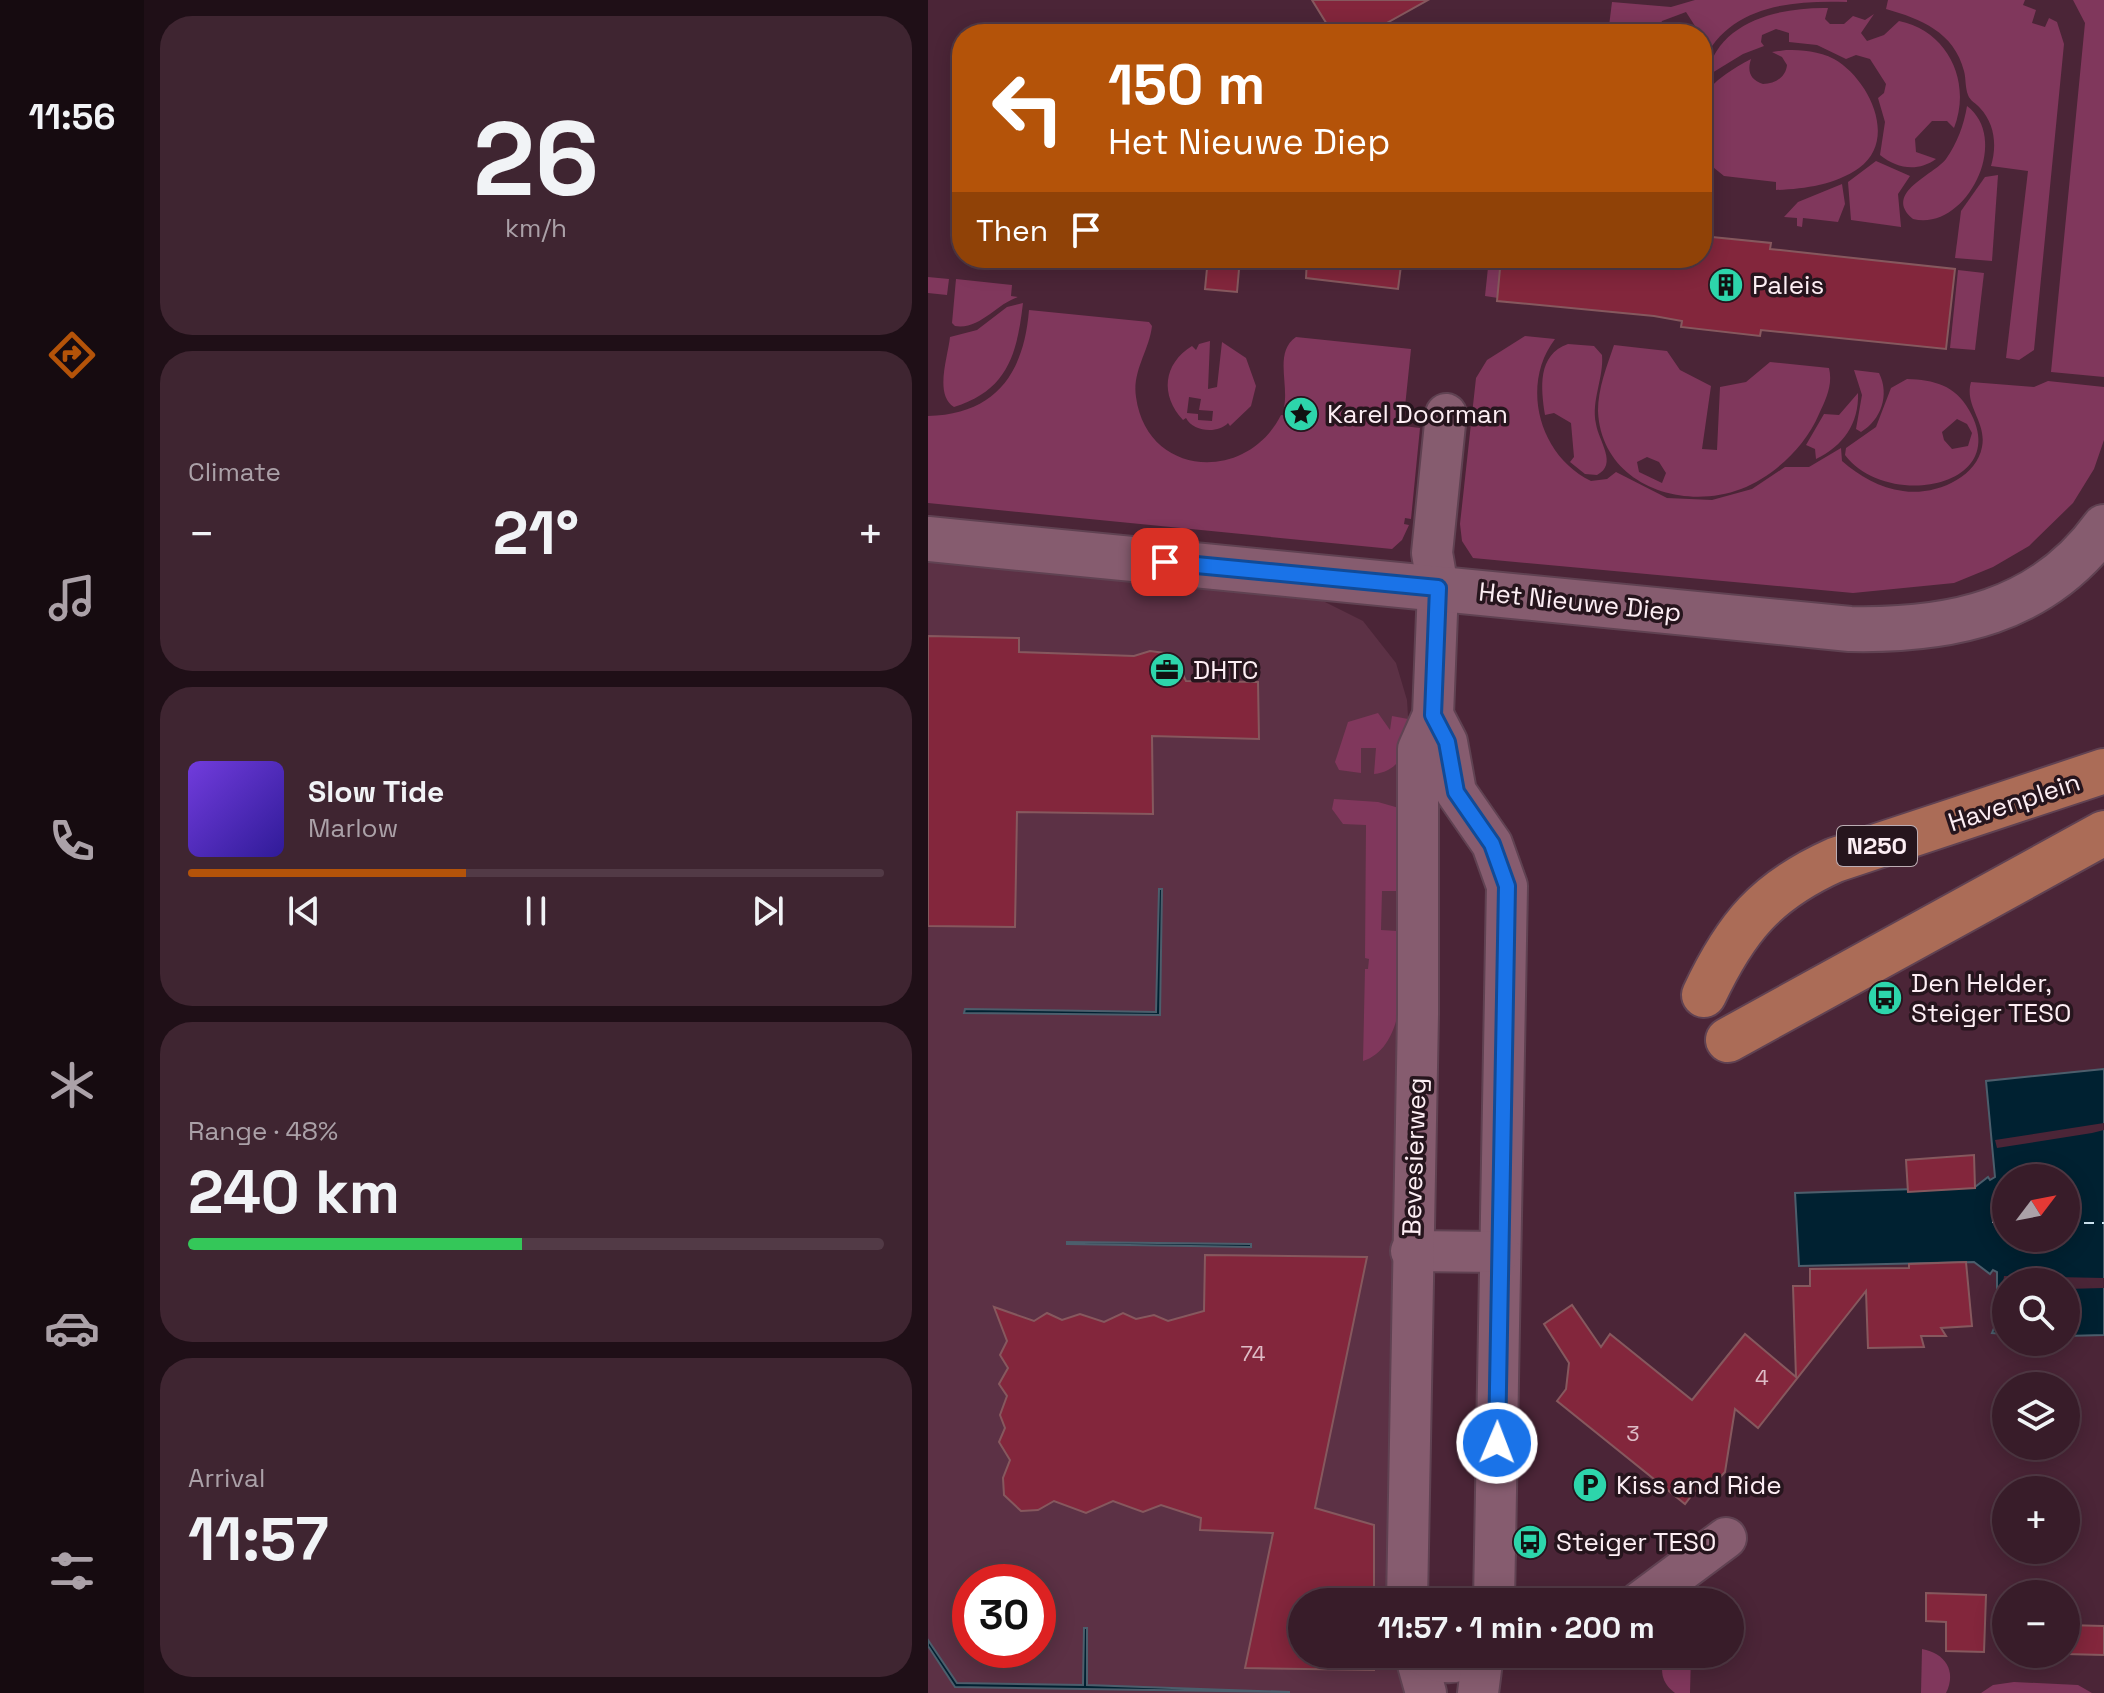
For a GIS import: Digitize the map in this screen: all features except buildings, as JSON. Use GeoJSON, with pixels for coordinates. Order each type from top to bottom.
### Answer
{"type":"FeatureCollection","features":[{"type":"Feature","properties":{"kind":"main road","name":"Havenplein"},"geometry":{"type":"LineString","coordinates":[[1704,995],[1737,932],[1763,904],[1797,879],[1835,860],[2104,771]]}},
{"type":"Feature","properties":{"kind":"main road"},"geometry":{"type":"LineString","coordinates":[[1728,1040],[2104,833]]}},
{"type":"Feature","properties":{"kind":"street","name":"Bevesierweg"},"geometry":{"type":"LineString","coordinates":[[1407,1588],[1411,1251],[1418,1014],[1418,749],[1433,715],[1438,588],[1432,553],[1446,414]]}},
{"type":"Feature","properties":{"kind":"street","name":"Het Nieuwe Diep"},"geometry":{"type":"LineString","coordinates":[[928,539],[1850,629],[1907,630],[1950,624],[2025,599],[2061,572],[2104,527]]}},
{"type":"Feature","properties":{"kind":"street","name":"Bevesierweg"},"geometry":{"type":"LineString","coordinates":[[1433,715],[1447,742],[1456,792],[1492,844],[1507,886],[1494,1588]]}},
{"type":"Feature","properties":{"kind":"street"},"geometry":{"type":"LineString","coordinates":[[1411,1251],[1500,1252]]}},
{"type":"Feature","properties":{"kind":"street"},"geometry":{"type":"LineString","coordinates":[[1659,1588],[1726,1538]]}},
{"type":"Feature","properties":{"kind":"street"},"geometry":{"type":"LineString","coordinates":[[1421,1668],[1426,1693]]}},
{"type":"Feature","properties":{"kind":"street"},"geometry":{"type":"LineString","coordinates":[[1478,1693],[1481,1668]]}},
{"type":"Feature","properties":{"kind":"shaded area"},"geometry":{"type":"Polygon","coordinates":[[[1695,0],[1847,0],[1783,5],[1762,10],[1727,30],[1712,47],[1712,24],[1694,24],[1686,12],[1661,24],[1609,24],[1612,2],[1671,7],[1695,0]]]}},
{"type":"Feature","properties":{"kind":"shaded area"},"geometry":{"type":"Polygon","coordinates":[[[1888,0],[2025,0],[2023,5],[2036,10],[2032,23],[2045,27],[2049,18],[2057,22],[2064,44],[2034,350],[2019,360],[2006,358],[2028,171],[1991,166],[1994,151],[1992,128],[1985,114],[1969,97],[1964,71],[1953,46],[1934,29],[1912,17],[1886,9],[1888,0]]]}},
{"type":"Feature","properties":{"kind":"shaded area"},"geometry":{"type":"Polygon","coordinates":[[[2073,0],[2104,0],[2104,377],[2051,372],[2085,23],[2073,0]]]}},
{"type":"Feature","properties":{"kind":"shaded area"},"geometry":{"type":"Polygon","coordinates":[[[1828,8],[1825,19],[1830,24],[1844,24],[1853,16],[1865,20],[1874,14],[1861,33],[1867,41],[1884,35],[1899,21],[1931,35],[1943,47],[1952,61],[1960,93],[1954,128],[1947,121],[1932,121],[1915,139],[1916,152],[1936,159],[1922,166],[1908,167],[1880,155],[1885,122],[1878,98],[1884,93],[1886,84],[1870,59],[1856,55],[1846,59],[1817,45],[1789,42],[1789,33],[1776,29],[1762,35],[1764,46],[1743,54],[1712,73],[1713,57],[1723,42],[1737,30],[1771,15],[1828,8]]]}},
{"type":"Feature","properties":{"kind":"shaded area"},"geometry":{"type":"Polygon","coordinates":[[[1786,50],[1828,56],[1858,80],[1874,110],[1878,126],[1877,141],[1871,156],[1859,168],[1830,182],[1776,190],[1776,182],[1724,176],[1712,166],[1712,86],[1751,59],[1749,67],[1755,80],[1763,84],[1776,81],[1785,73],[1787,65],[1782,57],[1772,52],[1786,50]]]}},
{"type":"Feature","properties":{"kind":"shaded area"},"geometry":{"type":"Polygon","coordinates":[[[1967,106],[1980,121],[1985,140],[1984,160],[1977,180],[1965,198],[1950,212],[1932,219],[1913,219],[1905,210],[1903,201],[1913,185],[1946,159],[1960,134],[1967,106]]]}},
{"type":"Feature","properties":{"kind":"shaded area"},"geometry":{"type":"Polygon","coordinates":[[[1876,161],[1910,176],[1898,194],[1901,227],[1851,220],[1848,182],[1876,161]]]}},
{"type":"Feature","properties":{"kind":"shaded area"},"geometry":{"type":"Polygon","coordinates":[[[1998,175],[1992,261],[1955,258],[1961,211],[1985,177],[1998,175]]]}},
{"type":"Feature","properties":{"kind":"shaded area"},"geometry":{"type":"Polygon","coordinates":[[[1842,184],[1845,204],[1838,222],[1803,218],[1802,227],[1797,226],[1797,218],[1784,217],[1798,202],[1842,184]]]}},
{"type":"Feature","properties":{"kind":"shaded area"},"geometry":{"type":"Polygon","coordinates":[[[1488,268],[1501,268],[1498,298],[1485,296],[1488,268]]]}},
{"type":"Feature","properties":{"kind":"shaded area"},"geometry":{"type":"Polygon","coordinates":[[[1958,270],[1984,273],[1975,350],[1950,348],[1958,270]]]}},
{"type":"Feature","properties":{"kind":"shaded area"},"geometry":{"type":"Polygon","coordinates":[[[928,277],[949,279],[947,295],[928,293],[928,277]]]}},
{"type":"Feature","properties":{"kind":"shaded area"},"geometry":{"type":"Polygon","coordinates":[[[956,279],[1012,285],[1011,296],[1018,297],[972,324],[955,326],[952,323],[956,279]]]}},
{"type":"Feature","properties":{"kind":"shaded area"},"geometry":{"type":"Polygon","coordinates":[[[1023,303],[1013,354],[1006,368],[987,391],[954,407],[948,401],[943,385],[950,337],[977,330],[1007,307],[1023,303]]]}},
{"type":"Feature","properties":{"kind":"shaded area"},"geometry":{"type":"Polygon","coordinates":[[[1029,310],[1149,322],[1152,326],[1135,388],[1144,424],[1159,444],[1178,456],[1200,462],[1223,461],[1246,452],[1265,437],[1281,415],[1304,418],[1305,410],[1284,407],[1284,360],[1289,343],[1296,337],[1411,349],[1403,426],[1420,428],[1411,519],[1405,518],[1404,524],[1409,525],[1402,540],[1392,549],[928,503],[928,416],[972,407],[1002,386],[1021,353],[1029,310]]]}},
{"type":"Feature","properties":{"kind":"shaded area"},"geometry":{"type":"Polygon","coordinates":[[[1525,336],[1555,339],[1544,357],[1537,398],[1540,418],[1559,455],[1573,470],[1591,481],[1607,479],[1616,472],[1667,498],[1712,500],[1752,489],[1785,467],[1809,467],[1841,448],[1842,461],[1878,484],[1915,492],[1940,488],[1971,468],[1982,447],[1981,430],[1970,399],[1971,382],[2034,387],[2048,381],[2104,387],[2104,440],[2094,469],[2073,503],[2029,546],[1993,567],[1954,583],[1853,593],[1473,558],[1462,541],[1460,524],[1476,378],[1487,360],[1525,336]]]}},
{"type":"Feature","properties":{"kind":"shaded area"},"geometry":{"type":"Polygon","coordinates":[[[1210,341],[1208,389],[1217,387],[1222,342],[1246,358],[1256,386],[1251,406],[1230,426],[1228,423],[1218,429],[1200,429],[1186,418],[1183,420],[1171,400],[1168,390],[1170,371],[1182,353],[1192,346],[1196,350],[1199,344],[1210,341]],[[1189,397],[1187,413],[1198,414],[1198,420],[1212,421],[1213,411],[1199,410],[1201,399],[1189,397]]]}},
{"type":"Feature","properties":{"kind":"shaded area"},"geometry":{"type":"Polygon","coordinates":[[[1568,344],[1594,346],[1602,355],[1595,415],[1607,459],[1603,470],[1597,475],[1585,474],[1570,462],[1574,457],[1571,423],[1554,413],[1545,415],[1542,384],[1546,364],[1558,349],[1568,344]]]}},
{"type":"Feature","properties":{"kind":"shaded area"},"geometry":{"type":"Polygon","coordinates":[[[1614,345],[1667,351],[1680,370],[1711,386],[1702,449],[1717,450],[1720,387],[1746,382],[1770,362],[1829,368],[1829,386],[1822,408],[1806,438],[1787,459],[1765,476],[1741,489],[1717,495],[1693,497],[1670,493],[1648,486],[1628,473],[1613,457],[1603,436],[1598,402],[1614,345]],[[1647,457],[1637,462],[1639,472],[1662,483],[1666,473],[1659,462],[1647,457]]]}},
{"type":"Feature","properties":{"kind":"shaded area"},"geometry":{"type":"Polygon","coordinates":[[[1854,370],[1879,373],[1884,390],[1878,414],[1861,432],[1856,429],[1862,395],[1854,370]]]}},
{"type":"Feature","properties":{"kind":"shaded area"},"geometry":{"type":"Polygon","coordinates":[[[1907,379],[1926,381],[1950,389],[1963,402],[1978,437],[1974,458],[1960,473],[1939,482],[1914,485],[1888,482],[1864,472],[1845,455],[1846,448],[1876,427],[1891,388],[1907,379]],[[1957,419],[1942,432],[1952,449],[1968,446],[1972,433],[1967,424],[1957,419]]]}},
{"type":"Feature","properties":{"kind":"shaded area"},"geometry":{"type":"Polygon","coordinates":[[[1858,393],[1856,415],[1848,433],[1834,448],[1816,459],[1815,449],[1806,445],[1824,414],[1839,415],[1858,393]]]}},
{"type":"Feature","properties":{"kind":"shaded area"},"geometry":{"type":"Polygon","coordinates":[[[928,562],[1317,598],[1363,621],[1396,663],[1407,700],[1409,733],[1393,1588],[1288,1588],[1288,1668],[1404,1668],[1411,1693],[928,1693],[928,562]]]}},
{"type":"Feature","properties":{"kind":"shaded area"},"geometry":{"type":"Polygon","coordinates":[[[1378,713],[1390,730],[1392,716],[1408,719],[1408,738],[1403,755],[1392,768],[1374,774],[1376,748],[1361,748],[1361,773],[1339,770],[1335,762],[1348,722],[1378,713]]]}},
{"type":"Feature","properties":{"kind":"shaded area"},"geometry":{"type":"Polygon","coordinates":[[[1334,799],[1378,802],[1406,810],[1405,891],[1382,891],[1381,930],[1397,931],[1397,936],[1405,937],[1399,1007],[1388,1041],[1377,1053],[1363,1061],[1365,969],[1368,969],[1369,959],[1365,958],[1366,825],[1343,824],[1332,809],[1334,799]]]}},
{"type":"Feature","properties":{"kind":"shaded area"},"geometry":{"type":"Polygon","coordinates":[[[1922,1649],[1937,1654],[1947,1664],[1950,1677],[1946,1693],[1921,1693],[1922,1649]]]}},
{"type":"Feature","properties":{"kind":"shaded area"},"geometry":{"type":"Polygon","coordinates":[[[1691,1668],[1690,1693],[1675,1693],[1664,1680],[1662,1670],[1691,1668]]]}},
{"type":"Feature","properties":{"kind":"shaded area"},"geometry":{"type":"Polygon","coordinates":[[[2014,1682],[2078,1685],[2092,1693],[1981,1693],[1993,1685],[2014,1682]]]}},
{"type":"Feature","properties":{"kind":"water"},"geometry":{"type":"Polygon","coordinates":[[[1159,889],[1162,889],[1160,1015],[964,1013],[965,1009],[1156,1012],[1159,889]]]}},
{"type":"Feature","properties":{"kind":"water"},"geometry":{"type":"Polygon","coordinates":[[[2104,1069],[2104,1335],[2080,1336],[2080,1268],[1992,1268],[1990,1274],[1974,1262],[1799,1266],[1795,1193],[1975,1187],[1988,1177],[1992,1179],[1992,1252],[2080,1252],[2080,1164],[1994,1164],[1986,1081],[2104,1069]]]}},
{"type":"Feature","properties":{"kind":"water"},"geometry":{"type":"Polygon","coordinates":[[[1067,1244],[1251,1244],[1251,1247],[1067,1244]]]}},
{"type":"Feature","properties":{"kind":"water"},"geometry":{"type":"Polygon","coordinates":[[[1084,1628],[1087,1628],[1087,1685],[1290,1692],[955,1687],[928,1646],[928,1640],[957,1683],[1083,1685],[1084,1628]]]}},
{"type":"Feature","properties":{"kind":"pier"},"geometry":{"type":"Polygon","coordinates":[[[2104,1123],[2104,1130],[2092,1133],[1997,1148],[1995,1140],[2104,1123]]]}},
{"type":"Feature","properties":{"kind":"pier"},"geometry":{"type":"Polygon","coordinates":[[[2080,1278],[2104,1278],[2104,1288],[2080,1289],[2080,1278]]]}},
{"type":"Feature","properties":{"kind":"ferry route"},"geometry":{"type":"LineString","coordinates":[[2080,1223],[2104,1223]]}},
{"type":"Feature","properties":{"kind":"place","name":"Paleis"},"geometry":{"type":"Point","coordinates":[1726,285]}},
{"type":"Feature","properties":{"kind":"place","name":"Karel Doorman"},"geometry":{"type":"Point","coordinates":[1301,414]}},
{"type":"Feature","properties":{"kind":"place","name":"DHTC"},"geometry":{"type":"Point","coordinates":[1167,670]}},
{"type":"Feature","properties":{"kind":"place","name":"Den Helder, Steiger TESO"},"geometry":{"type":"Point","coordinates":[1885,998]}},
{"type":"Feature","properties":{"kind":"place","name":"Kiss and Ride"},"geometry":{"type":"Point","coordinates":[1590,1485]}},
{"type":"Feature","properties":{"kind":"place","name":"Steiger TESO"},"geometry":{"type":"Point","coordinates":[1530,1542]}},
{"type":"Feature","properties":{"kind":"route"},"geometry":{"type":"LineString","coordinates":[[1165,562],[1438,588],[1433,715],[1447,742],[1456,792],[1463,807],[1492,844],[1507,886],[1497,1443]]}}]}
